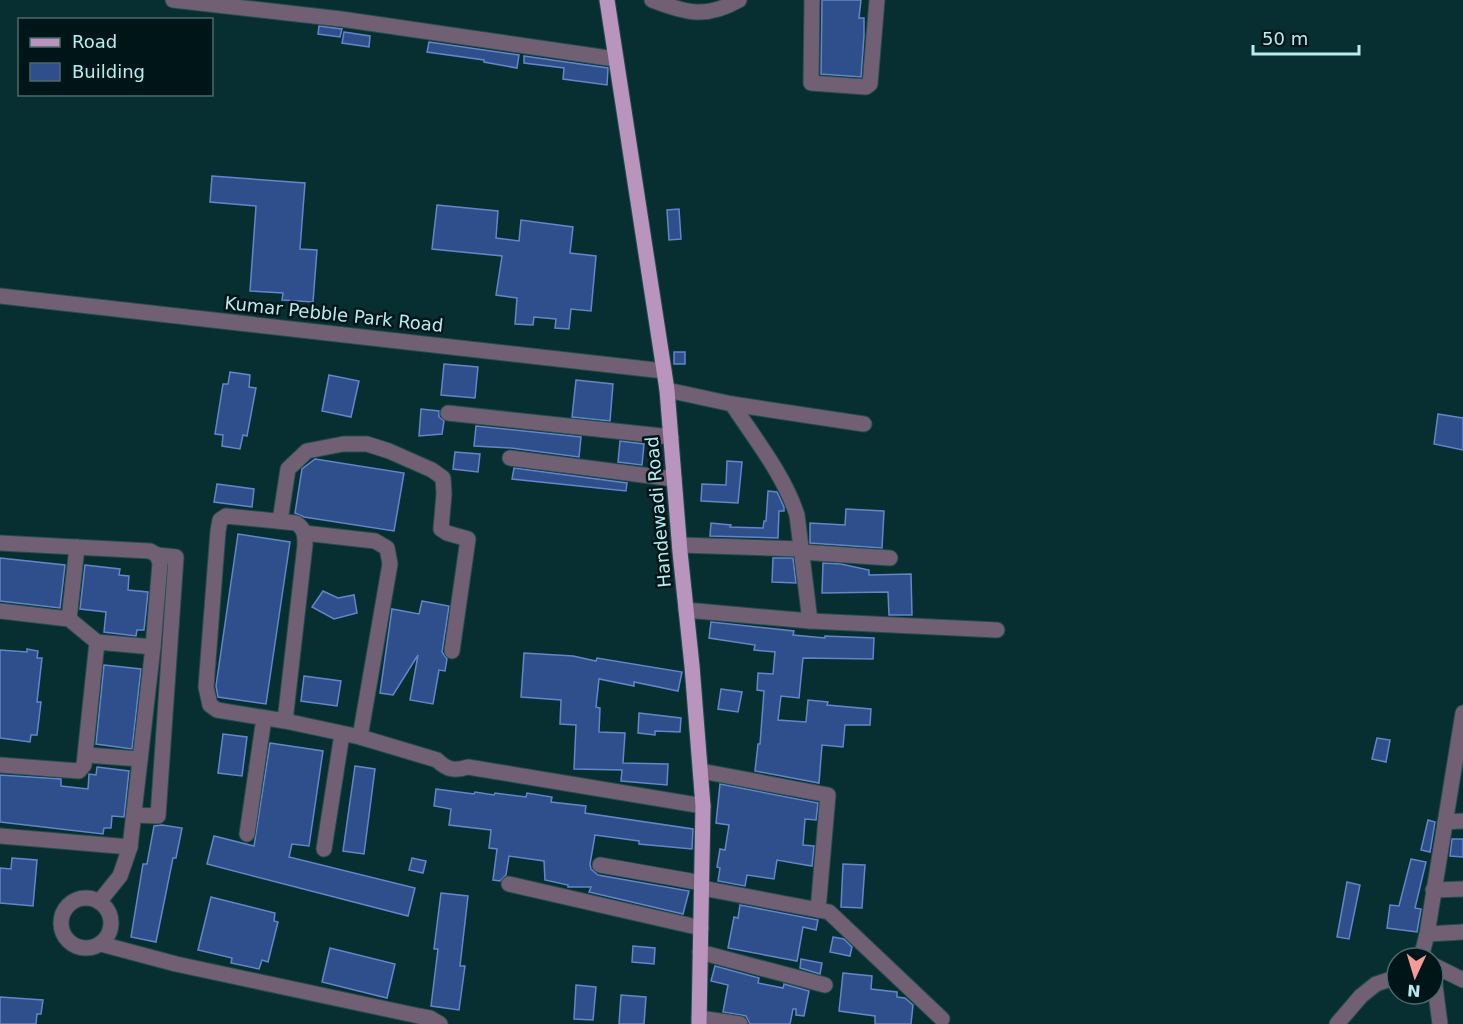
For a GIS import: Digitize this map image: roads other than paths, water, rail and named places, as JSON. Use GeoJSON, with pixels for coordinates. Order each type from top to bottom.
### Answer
{"type":"FeatureCollection","features":[{"type":"Feature","properties":{"kind":"main road","name":"Handewadi Road"},"geometry":{"type":"LineString","coordinates":[[607,0],[667,390],[703,806],[699,1021]]}},
{"type":"Feature","properties":{"kind":"street"},"geometry":{"type":"LineString","coordinates":[[173,0],[341,19],[615,58]]}},
{"type":"Feature","properties":{"kind":"street"},"geometry":{"type":"LineString","coordinates":[[652,0],[671,8],[701,14],[725,8],[739,0]]}},
{"type":"Feature","properties":{"kind":"street"},"geometry":{"type":"LineString","coordinates":[[812,0],[811,83],[866,87],[870,84],[877,0]]}},
{"type":"Feature","properties":{"kind":"street","name":"Kumar Pebble Park Road"},"geometry":{"type":"LineString","coordinates":[[0,296],[664,371]]}},
{"type":"Feature","properties":{"kind":"street"},"geometry":{"type":"LineString","coordinates":[[667,390],[732,404],[864,424]]}},
{"type":"Feature","properties":{"kind":"street"},"geometry":{"type":"LineString","coordinates":[[732,404],[783,483],[793,503],[797,515],[810,621]]}},
{"type":"Feature","properties":{"kind":"street"},"geometry":{"type":"LineString","coordinates":[[448,413],[671,437]]}},
{"type":"Feature","properties":{"kind":"street"},"geometry":{"type":"LineString","coordinates":[[280,521],[288,469],[307,451],[343,444],[367,444],[432,470],[443,478],[441,530],[468,539],[453,651]]}},
{"type":"Feature","properties":{"kind":"street"},"geometry":{"type":"LineString","coordinates":[[510,458],[674,479]]}},
{"type":"Feature","properties":{"kind":"street"},"geometry":{"type":"LineString","coordinates":[[285,722],[305,545],[304,533],[302,527],[296,523],[226,516],[220,519],[218,531],[206,687],[210,705],[217,710],[360,737],[437,760],[446,768],[458,770],[468,768],[703,806]]}},
{"type":"Feature","properties":{"kind":"street"},"geometry":{"type":"LineString","coordinates":[[304,533],[375,540],[387,548],[390,564],[360,737]]}},
{"type":"Feature","properties":{"kind":"street"},"geometry":{"type":"LineString","coordinates":[[0,543],[142,550],[157,555],[176,557],[158,816],[134,815]]}},
{"type":"Feature","properties":{"kind":"street"},"geometry":{"type":"LineString","coordinates":[[680,545],[801,550],[890,558]]}},
{"type":"Feature","properties":{"kind":"street"},"geometry":{"type":"LineString","coordinates":[[69,619],[77,547]]}},
{"type":"Feature","properties":{"kind":"street"},"geometry":{"type":"LineString","coordinates":[[99,902],[120,876],[130,847],[153,647],[160,571],[157,555]]}},
{"type":"Feature","properties":{"kind":"street"},"geometry":{"type":"LineString","coordinates":[[686,610],[810,621],[997,630]]}},
{"type":"Feature","properties":{"kind":"street"},"geometry":{"type":"LineString","coordinates":[[0,611],[69,619],[97,642],[153,647]]}},
{"type":"Feature","properties":{"kind":"street"},"geometry":{"type":"LineString","coordinates":[[0,765],[79,771],[84,765],[87,755],[97,642]]}},
{"type":"Feature","properties":{"kind":"street"},"geometry":{"type":"LineString","coordinates":[[1424,946],[1463,713]]}},
{"type":"Feature","properties":{"kind":"street"},"geometry":{"type":"LineString","coordinates":[[248,834],[264,718]]}},
{"type":"Feature","properties":{"kind":"street"},"geometry":{"type":"LineString","coordinates":[[324,849],[342,734]]}},
{"type":"Feature","properties":{"kind":"street"},"geometry":{"type":"LineString","coordinates":[[87,755],[140,759]]}},
{"type":"Feature","properties":{"kind":"street"},"geometry":{"type":"LineString","coordinates":[[701,771],[828,795],[818,910]]}},
{"type":"Feature","properties":{"kind":"street"},"geometry":{"type":"LineString","coordinates":[[1445,822],[1463,821]]}},
{"type":"Feature","properties":{"kind":"street"},"geometry":{"type":"LineString","coordinates":[[0,836],[130,847]]}},
{"type":"Feature","properties":{"kind":"street"},"geometry":{"type":"LineString","coordinates":[[600,865],[829,912],[943,1022]]}},
{"type":"Feature","properties":{"kind":"street"},"geometry":{"type":"LineString","coordinates":[[509,884],[701,928]]}},
{"type":"Feature","properties":{"kind":"street"},"geometry":{"type":"LineString","coordinates":[[1433,890],[1463,889]]}},
{"type":"Feature","properties":{"kind":"street"},"geometry":{"type":"LineString","coordinates":[[80,898],[90,898],[107,908],[111,917],[111,927],[108,937],[101,944],[92,948],[82,948],[73,945],[65,938],[61,929],[61,919],[64,910],[71,903],[80,898]]}},
{"type":"Feature","properties":{"kind":"street"},"geometry":{"type":"LineString","coordinates":[[1427,934],[1463,932]]}},
{"type":"Feature","properties":{"kind":"street"},"geometry":{"type":"LineString","coordinates":[[101,944],[176,964],[430,1018],[440,1024]]}},
{"type":"Feature","properties":{"kind":"street"},"geometry":{"type":"LineString","coordinates":[[700,952],[825,985]]}},
{"type":"Feature","properties":{"kind":"street"},"geometry":{"type":"LineString","coordinates":[[1445,971],[1463,980]]}},
{"type":"Feature","properties":{"kind":"street"},"geometry":{"type":"LineString","coordinates":[[1337,1024],[1360,996],[1376,984],[1385,981]]}},
{"type":"Feature","properties":{"kind":"street"},"geometry":{"type":"LineString","coordinates":[[1438,1006],[1440,1024]]}},
{"type":"Feature","properties":{"kind":"street"},"geometry":{"type":"LineString","coordinates":[[699,1021],[740,1024]]}}]}
